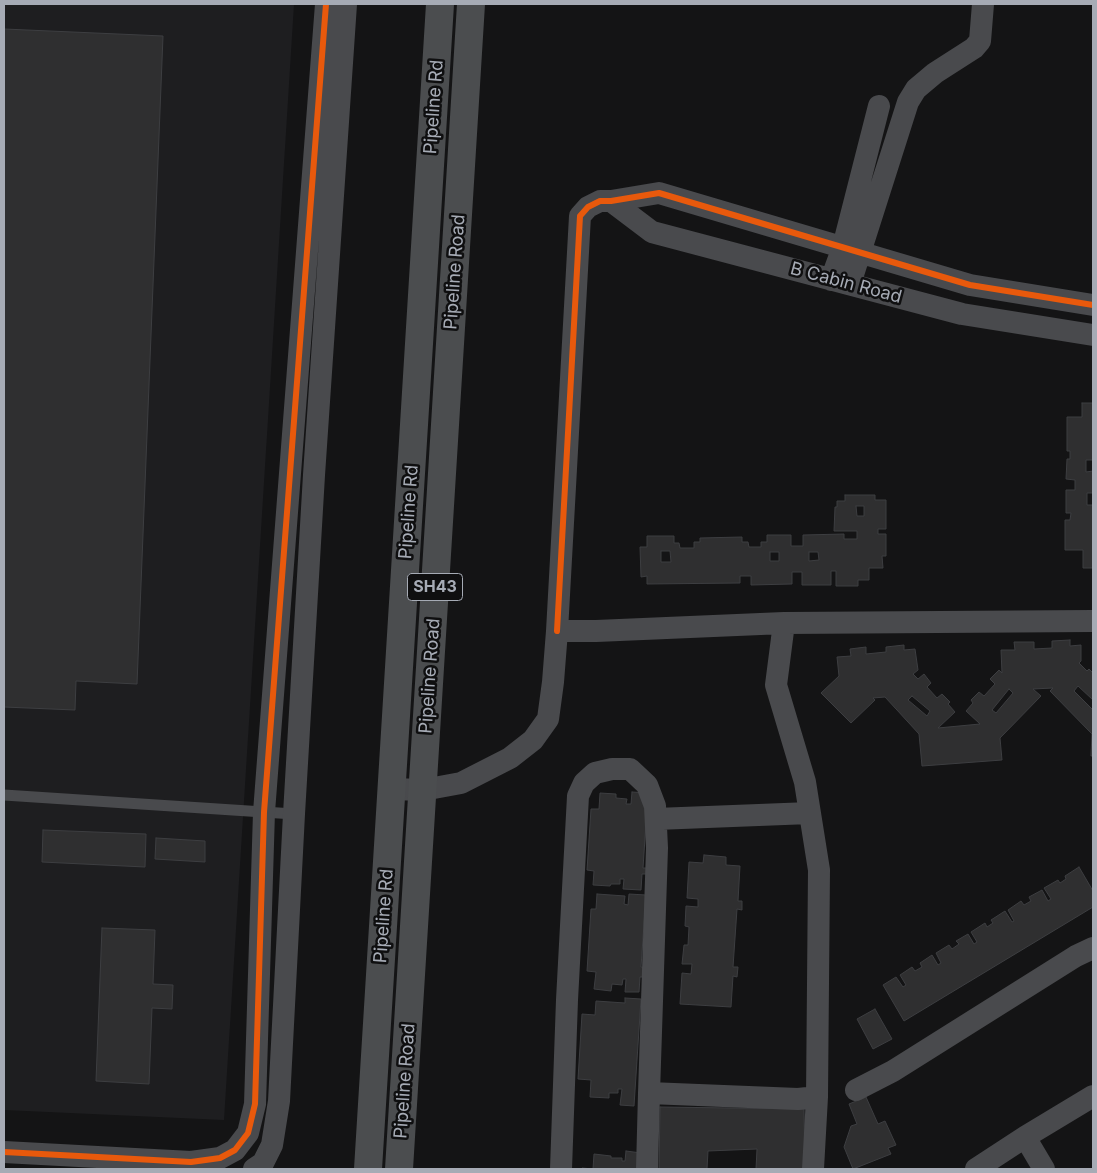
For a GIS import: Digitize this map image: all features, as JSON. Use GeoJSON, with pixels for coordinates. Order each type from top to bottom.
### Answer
{"type":"FeatureCollection","features":[{"type":"Feature","properties":{"kind":"main road","name":"Pipeline Rd"},"geometry":{"type":"LineString","coordinates":[[368,1169],[440,4]]}},
{"type":"Feature","properties":{"kind":"main road","name":"Pipeline Road"},"geometry":{"type":"LineString","coordinates":[[399,1169],[471,4]]}},
{"type":"Feature","properties":{"kind":"street"},"geometry":{"type":"LineString","coordinates":[[4,1152],[191,1162],[220,1158],[240,1160],[248,1134],[255,1104],[264,812],[326,4]]}},
{"type":"Feature","properties":{"kind":"street"},"geometry":{"type":"LineString","coordinates":[[254,1169],[263,1163],[272,1145],[279,1101],[315,465],[346,4]]}},
{"type":"Feature","properties":{"kind":"street"},"geometry":{"type":"LineString","coordinates":[[841,282],[851,249],[908,102],[916,89],[935,73],[974,48],[980,41],[983,4]]}},
{"type":"Feature","properties":{"kind":"street"},"geometry":{"type":"LineString","coordinates":[[851,249],[879,106]]}},
{"type":"Feature","properties":{"kind":"street"},"geometry":{"type":"LineString","coordinates":[[392,789],[422,790],[461,783],[510,758],[533,740],[548,720],[557,631],[580,216],[588,207],[600,201],[660,193],[970,285],[1093,305]]}},
{"type":"Feature","properties":{"kind":"street","name":"B Cabin Road"},"geometry":{"type":"LineString","coordinates":[[611,201],[652,232],[962,314],[1093,335]]}},
{"type":"Feature","properties":{"kind":"street"},"geometry":{"type":"LineString","coordinates":[[962,314],[970,285]]}},
{"type":"Feature","properties":{"kind":"street"},"geometry":{"type":"LineString","coordinates":[[557,631],[784,623],[1093,621]]}},
{"type":"Feature","properties":{"kind":"street"},"geometry":{"type":"LineString","coordinates":[[784,623],[776,685],[805,782],[819,870],[817,1097],[814,1169]]}},
{"type":"Feature","properties":{"kind":"street"},"geometry":{"type":"LineString","coordinates":[[561,1169],[567,1000],[578,796],[584,783],[595,773],[612,769],[630,770],[647,785],[655,806],[657,848],[647,1169]]}},
{"type":"Feature","properties":{"kind":"street"},"geometry":{"type":"LineString","coordinates":[[656,819],[810,813]]}},
{"type":"Feature","properties":{"kind":"street"},"geometry":{"type":"LineString","coordinates":[[856,1090],[893,1071],[1076,956],[1093,948]]}},
{"type":"Feature","properties":{"kind":"street"},"geometry":{"type":"LineString","coordinates":[[258,1008],[284,1009]]}},
{"type":"Feature","properties":{"kind":"street"},"geometry":{"type":"LineString","coordinates":[[649,1093],[798,1099],[817,1097]]}},
{"type":"Feature","properties":{"kind":"street"},"geometry":{"type":"LineString","coordinates":[[976,1169],[1093,1096]]}},
{"type":"Feature","properties":{"kind":"street"},"geometry":{"type":"LineString","coordinates":[[1025,1137],[1044,1169]]}},
{"type":"Feature","properties":{"kind":"lane"},"geometry":{"type":"LineString","coordinates":[[4,795],[294,814]]}},
{"type":"Feature","properties":{"kind":"shaded area"},"geometry":{"type":"Polygon","coordinates":[[[4,4],[294,4],[224,1120],[4,1110],[4,4]]]}},
{"type":"Feature","properties":{"kind":"building"},"geometry":{"type":"Polygon","coordinates":[[[4,29],[163,36],[137,684],[76,681],[75,710],[4,707],[4,29]]]}},
{"type":"Feature","properties":{"kind":"building"},"geometry":{"type":"Polygon","coordinates":[[[1082,403],[1093,403],[1093,460],[1086,460],[1086,472],[1093,471],[1093,493],[1087,493],[1087,505],[1093,505],[1093,568],[1083,568],[1083,550],[1065,550],[1065,520],[1070,520],[1071,513],[1066,513],[1066,490],[1075,490],[1075,480],[1066,479],[1067,459],[1070,459],[1070,451],[1067,451],[1067,417],[1082,417],[1082,403]]]}},
{"type":"Feature","properties":{"kind":"building"},"geometry":{"type":"Polygon","coordinates":[[[845,495],[875,495],[875,500],[886,500],[886,529],[878,529],[878,534],[886,534],[886,556],[882,556],[883,568],[869,568],[869,580],[858,580],[858,586],[836,586],[836,571],[831,571],[831,585],[802,585],[802,572],[792,572],[792,584],[751,585],[751,576],[740,576],[740,583],[647,584],[647,576],[641,577],[640,547],[647,547],[647,536],[674,536],[674,543],[679,543],[680,548],[694,548],[694,542],[700,542],[700,538],[742,537],[742,542],[748,542],[749,547],[761,547],[761,542],[767,542],[767,535],[791,535],[791,546],[803,546],[803,535],[844,534],[844,539],[857,539],[857,531],[834,531],[837,501],[845,501],[845,495]],[[856,506],[857,516],[864,516],[864,506],[856,506]],[[661,551],[661,562],[671,562],[670,551],[661,551]],[[770,552],[770,561],[779,561],[779,552],[770,552]],[[809,552],[809,561],[819,560],[818,552],[809,552]]]}},
{"type":"Feature","properties":{"kind":"building"},"geometry":{"type":"Polygon","coordinates":[[[1070,640],[1070,646],[1081,645],[1081,661],[1079,663],[1087,671],[1089,669],[1093,673],[1093,700],[1078,686],[1074,691],[1093,710],[1093,756],[1091,756],[1092,734],[1050,691],[1053,688],[1033,689],[1041,696],[1000,738],[1002,760],[922,766],[919,734],[885,697],[873,698],[875,700],[851,723],[821,693],[839,676],[837,657],[851,656],[850,649],[866,647],[866,654],[886,652],[886,647],[904,645],[904,650],[915,649],[918,670],[913,674],[918,679],[924,674],[931,683],[927,687],[937,698],[942,694],[950,702],[948,704],[955,712],[938,728],[980,724],[966,711],[973,703],[971,700],[979,692],[984,696],[995,684],[990,679],[999,670],[1002,673],[1001,650],[1015,650],[1014,642],[1034,642],[1034,649],[1052,648],[1052,641],[1070,640]],[[1009,689],[992,710],[996,713],[1013,693],[1009,689]],[[912,696],[908,700],[927,716],[930,711],[912,696]]]}},
{"type":"Feature","properties":{"kind":"building"},"geometry":{"type":"Polygon","coordinates":[[[632,792],[648,793],[643,868],[647,868],[647,874],[642,874],[641,890],[623,889],[624,879],[620,879],[620,884],[611,884],[610,886],[593,885],[594,871],[587,870],[591,809],[599,809],[600,793],[616,794],[616,798],[627,799],[626,804],[631,804],[632,792]]]}},
{"type":"Feature","properties":{"kind":"building"},"geometry":{"type":"Polygon","coordinates":[[[43,830],[146,834],[145,867],[42,862],[43,830]]]}},
{"type":"Feature","properties":{"kind":"building"},"geometry":{"type":"Polygon","coordinates":[[[156,838],[205,841],[205,862],[155,859],[156,838]]]}},
{"type":"Feature","properties":{"kind":"building"},"geometry":{"type":"Polygon","coordinates":[[[704,855],[726,857],[726,865],[740,866],[738,901],[742,901],[742,910],[737,909],[733,967],[738,967],[737,977],[733,976],[731,1007],[680,1004],[682,973],[691,974],[692,964],[682,964],[684,945],[688,945],[689,927],[685,926],[686,906],[698,907],[698,899],[687,898],[689,862],[703,863],[704,855]]]}},
{"type":"Feature","properties":{"kind":"building"},"geometry":{"type":"Polygon","coordinates":[[[1079,867],[1093,891],[1093,907],[904,1021],[883,985],[896,977],[903,987],[906,985],[900,975],[912,967],[915,971],[922,967],[920,963],[932,955],[938,965],[941,963],[936,953],[949,945],[952,949],[959,944],[956,941],[968,934],[974,944],[977,942],[971,932],[985,923],[987,927],[993,923],[991,920],[1005,911],[1012,922],[1014,921],[1008,910],[1021,901],[1024,905],[1031,901],[1029,897],[1042,890],[1048,901],[1051,899],[1044,888],[1058,880],[1060,883],[1066,879],[1065,876],[1079,867]]]}},
{"type":"Feature","properties":{"kind":"building"},"geometry":{"type":"Polygon","coordinates":[[[597,894],[625,896],[624,904],[628,905],[629,894],[646,895],[641,967],[648,968],[648,977],[640,977],[639,992],[625,992],[626,979],[623,979],[622,985],[612,984],[611,991],[594,989],[596,972],[587,971],[591,909],[596,909],[597,894]]]}},
{"type":"Feature","properties":{"kind":"building"},"geometry":{"type":"Polygon","coordinates":[[[102,928],[155,930],[153,984],[173,985],[172,1009],[152,1008],[149,1084],[96,1081],[102,928]]]}},
{"type":"Feature","properties":{"kind":"building"},"geometry":{"type":"Polygon","coordinates":[[[625,998],[641,999],[634,1106],[620,1105],[622,1089],[618,1089],[618,1093],[609,1093],[609,1098],[590,1097],[591,1080],[578,1079],[582,1014],[595,1015],[596,1001],[625,1003],[625,998]]]}},
{"type":"Feature","properties":{"kind":"building"},"geometry":{"type":"Polygon","coordinates":[[[875,1009],[892,1039],[873,1049],[857,1019],[875,1009]]]}},
{"type":"Feature","properties":{"kind":"building"},"geometry":{"type":"Polygon","coordinates":[[[866,1097],[878,1124],[885,1121],[896,1145],[888,1148],[891,1154],[853,1169],[844,1147],[851,1126],[857,1124],[849,1104],[866,1097]]]}},
{"type":"Feature","properties":{"kind":"building"},"geometry":{"type":"Polygon","coordinates":[[[660,1107],[804,1109],[805,1169],[756,1169],[757,1149],[708,1151],[707,1169],[659,1169],[660,1107]]]}},
{"type":"Feature","properties":{"kind":"building"},"geometry":{"type":"Polygon","coordinates":[[[626,1151],[641,1153],[640,1169],[593,1169],[594,1154],[611,1156],[611,1158],[622,1158],[622,1161],[625,1161],[626,1151]]]}},
{"type":"Feature","properties":{"kind":"cycle path"},"geometry":{"type":"LineString","coordinates":[[4,1152],[191,1162],[220,1158],[235,1150],[248,1133],[255,1104],[264,812],[326,4]]}},
{"type":"Feature","properties":{"kind":"cycle path"},"geometry":{"type":"LineString","coordinates":[[557,631],[580,216],[588,207],[600,201],[659,193],[970,285],[1093,305]]}}]}
